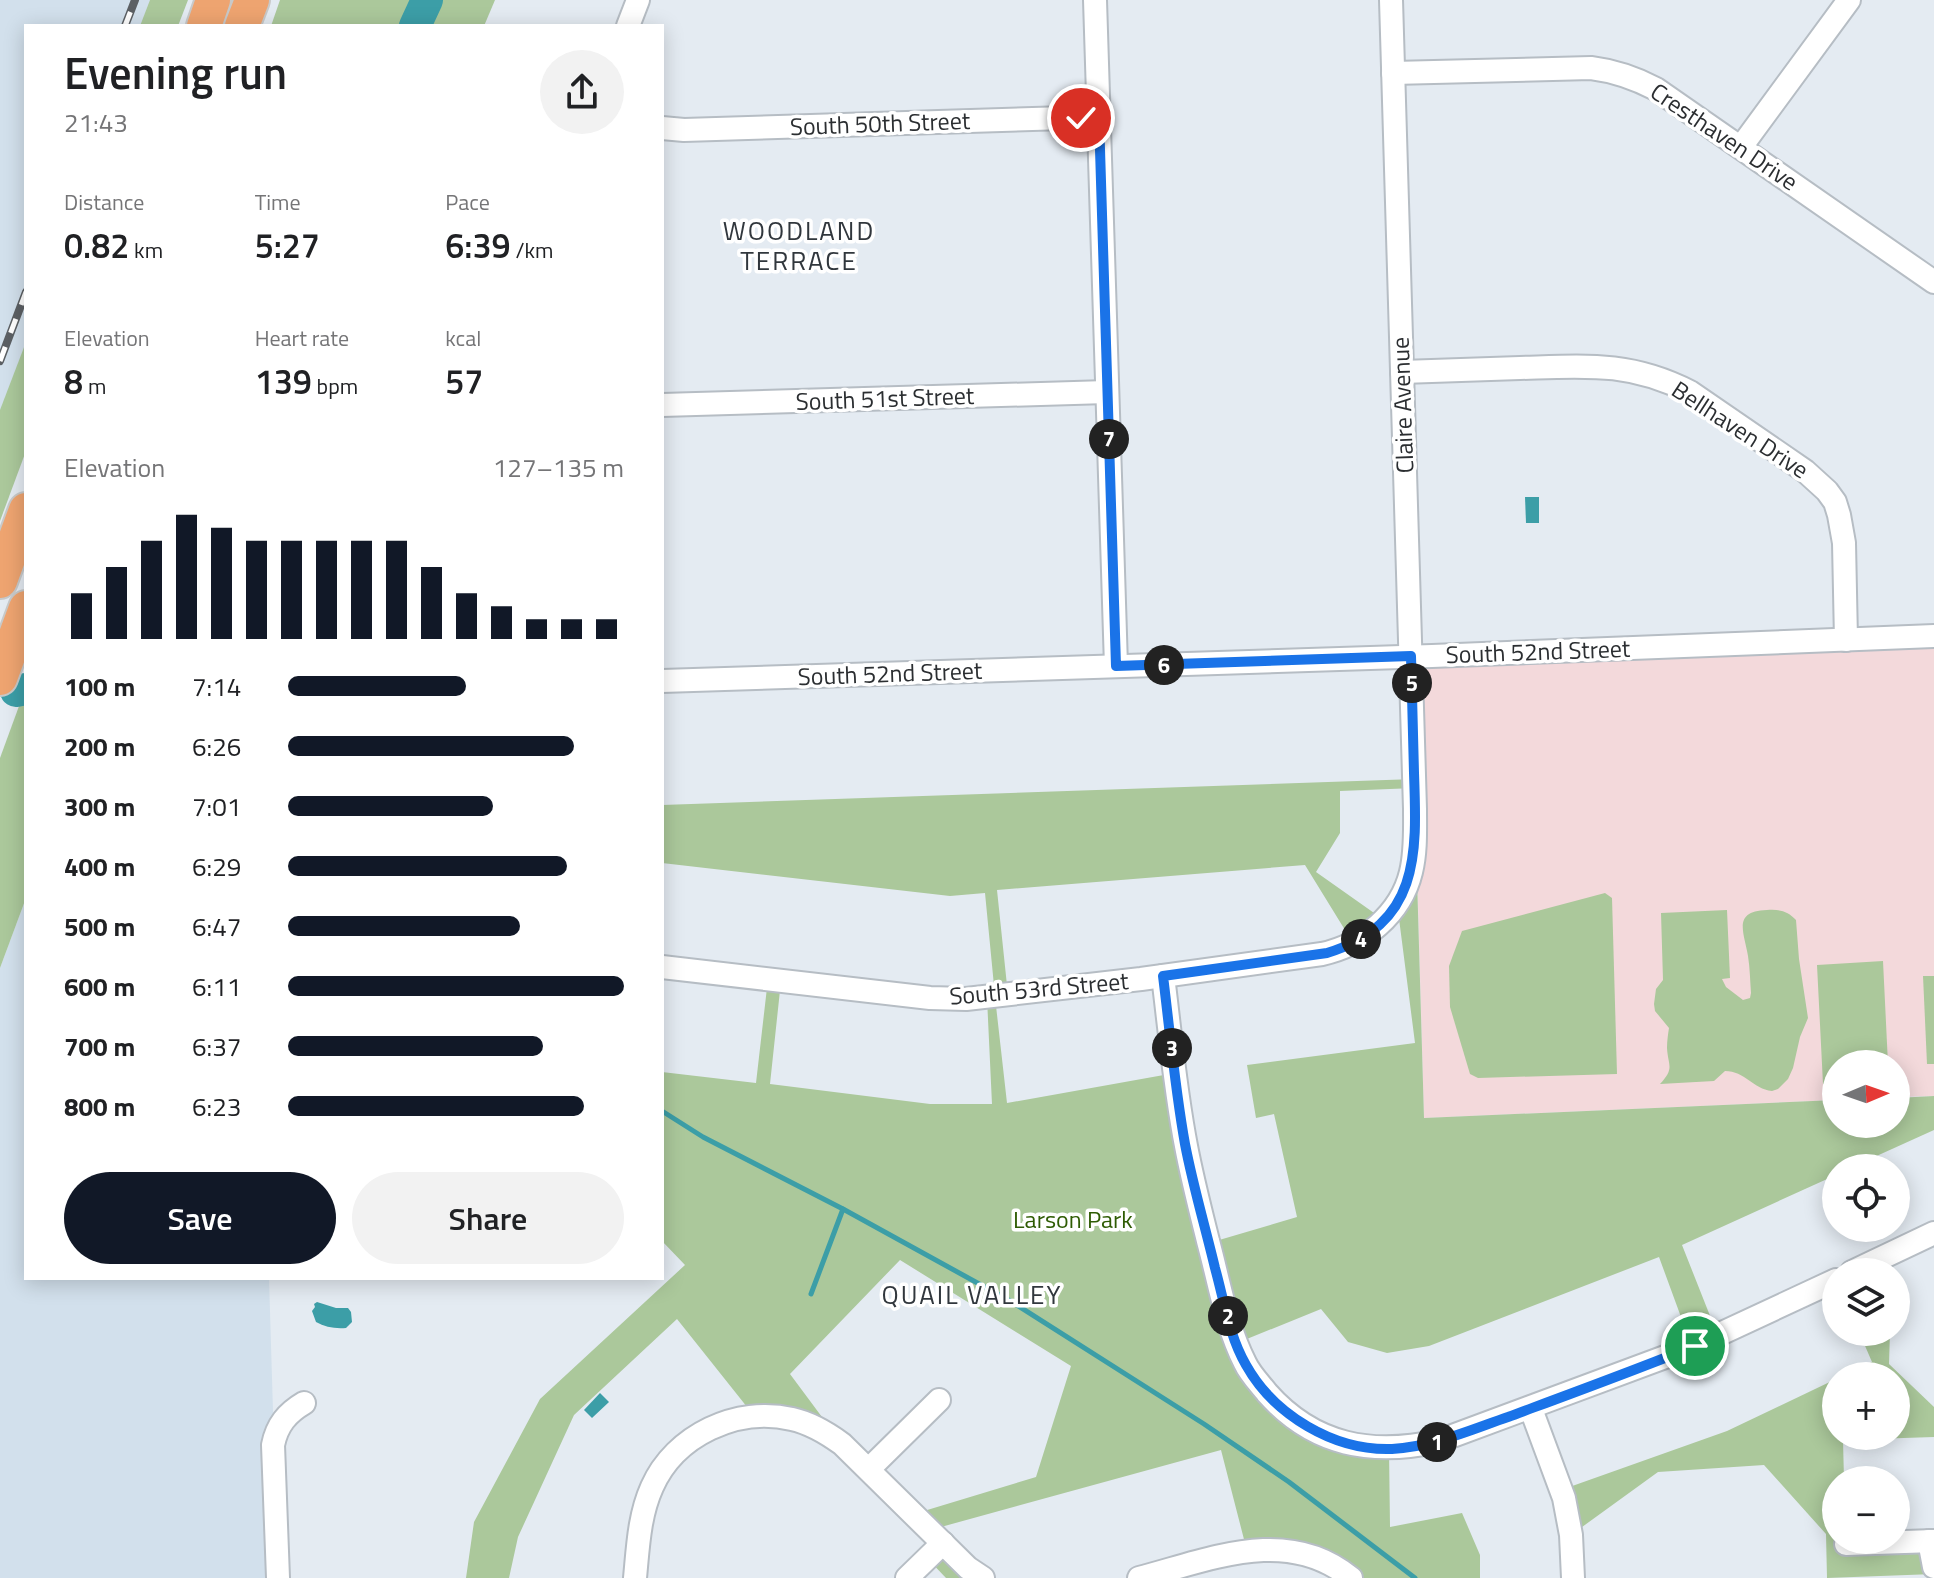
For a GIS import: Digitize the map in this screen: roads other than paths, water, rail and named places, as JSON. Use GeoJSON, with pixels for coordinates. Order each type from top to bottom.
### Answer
{"type":"FeatureCollection","features":[{"type":"Feature","properties":{"kind":"main road"},"geometry":{"type":"LineString","coordinates":[[205,24],[213,0]]}},
{"type":"Feature","properties":{"kind":"main road"},"geometry":{"type":"LineString","coordinates":[[243,24],[252,0]]}},
{"type":"Feature","properties":{"kind":"main road"},"geometry":{"type":"LineString","coordinates":[[0,581],[24,515]]}},
{"type":"Feature","properties":{"kind":"main road"},"geometry":{"type":"LineString","coordinates":[[0,678],[24,613]]}},
{"type":"Feature","properties":{"kind":"street"},"geometry":{"type":"LineString","coordinates":[[629,24],[638,0]]}},
{"type":"Feature","properties":{"kind":"street"},"geometry":{"type":"LineString","coordinates":[[1095,0],[1116,666]]}},
{"type":"Feature","properties":{"kind":"street","name":"Claire Avenue"},"geometry":{"type":"LineString","coordinates":[[1391,0],[1415,809]]}},
{"type":"Feature","properties":{"kind":"street"},"geometry":{"type":"LineString","coordinates":[[1741,147],[1849,0]]}},
{"type":"Feature","properties":{"kind":"street","name":"Cresthaven Drive"},"geometry":{"type":"LineString","coordinates":[[1393,73],[1591,68],[1634,77],[1741,147],[1934,282]]}},
{"type":"Feature","properties":{"kind":"street","name":"South 50th Street"},"geometry":{"type":"LineString","coordinates":[[664,128],[1099,117]]}},
{"type":"Feature","properties":{"kind":"street","name":"Bellhaven Drive"},"geometry":{"type":"LineString","coordinates":[[1402,372],[1601,366],[1645,374],[1690,392],[1805,471],[1835,502],[1844,543],[1846,640]]}},
{"type":"Feature","properties":{"kind":"street","name":"South 51st Street"},"geometry":{"type":"LineString","coordinates":[[664,405],[1107,392]]}},
{"type":"Feature","properties":{"kind":"street","name":"South 52nd Street"},"geometry":{"type":"LineString","coordinates":[[664,681],[1934,636]]}},
{"type":"Feature","properties":{"kind":"street","name":"South 53rd Street"},"geometry":{"type":"LineString","coordinates":[[664,967],[949,999],[995,997],[1322,954],[1345,947],[1367,935],[1389,914],[1403,894],[1411,875],[1415,809]]}},
{"type":"Feature","properties":{"kind":"street"},"geometry":{"type":"LineString","coordinates":[[1163,976],[1180,1109],[1194,1186],[1231,1328],[1246,1366],[1262,1387],[1283,1409],[1317,1432],[1339,1441],[1389,1449],[1439,1441],[1707,1341],[1822,1287]]}},
{"type":"Feature","properties":{"kind":"street"},"geometry":{"type":"LineString","coordinates":[[1881,1258],[1934,1233]]}},
{"type":"Feature","properties":{"kind":"street"},"geometry":{"type":"LineString","coordinates":[[869,1469],[939,1400]]}},
{"type":"Feature","properties":{"kind":"street"},"geometry":{"type":"LineString","coordinates":[[278,1578],[273,1445],[286,1415],[304,1403]]}},
{"type":"Feature","properties":{"kind":"street"},"geometry":{"type":"LineString","coordinates":[[1531,1409],[1564,1498],[1571,1535],[1573,1578]]}},
{"type":"Feature","properties":{"kind":"street"},"geometry":{"type":"LineString","coordinates":[[635,1578],[644,1510],[657,1476],[676,1452],[713,1427],[739,1418],[771,1417],[791,1419],[832,1437],[869,1469],[968,1568],[983,1578]]}},
{"type":"Feature","properties":{"kind":"street"},"geometry":{"type":"LineString","coordinates":[[1910,1542],[1932,1541],[1934,1567]]}},
{"type":"Feature","properties":{"kind":"street"},"geometry":{"type":"LineString","coordinates":[[907,1578],[943,1543]]}},
{"type":"Feature","properties":{"kind":"street"},"geometry":{"type":"LineString","coordinates":[[1139,1578],[1239,1552],[1271,1549],[1316,1557],[1351,1578]]}},
{"type":"Feature","properties":{"kind":"water"},"geometry":{"type":"Polygon","coordinates":[[[1525,497],[1539,497],[1539,523],[1526,523],[1525,497]]]}},
{"type":"Feature","properties":{"kind":"water"},"geometry":{"type":"Polygon","coordinates":[[[317,1302],[348,1308],[352,1322],[342,1328],[316,1322],[312,1311],[317,1302]]]}},
{"type":"Feature","properties":{"kind":"water"},"geometry":{"type":"Polygon","coordinates":[[[600,1393],[609,1402],[592,1418],[584,1410],[600,1393]]]}},
{"type":"Feature","properties":{"kind":"waterway"},"geometry":{"type":"LineString","coordinates":[[416,24],[427,0]]}},
{"type":"Feature","properties":{"kind":"waterway"},"geometry":{"type":"LineString","coordinates":[[16,691],[24,689]]}},
{"type":"Feature","properties":{"kind":"waterway"},"geometry":{"type":"LineString","coordinates":[[664,1112],[703,1137],[843,1209],[1012,1302],[1289,1482],[1415,1578]]}},
{"type":"Feature","properties":{"kind":"waterway"},"geometry":{"type":"LineString","coordinates":[[811,1294],[843,1209]]}},
{"type":"Feature","properties":{"kind":"railway"},"geometry":{"type":"LineString","coordinates":[[126,24],[135,0]]}},
{"type":"Feature","properties":{"kind":"railway"},"geometry":{"type":"LineString","coordinates":[[0,361],[24,297]]}},
{"type":"Feature","properties":{"kind":"district","name":"WOODLAND TERRACE"},"geometry":{"type":"Point","coordinates":[799,246]}},
{"type":"Feature","properties":{"kind":"district","name":"QUAIL VALLEY"},"geometry":{"type":"Point","coordinates":[972,1295]}},
{"type":"Feature","properties":{"kind":"park label","name":"Larson Park"},"geometry":{"type":"Point","coordinates":[1073,1220]}}]}
